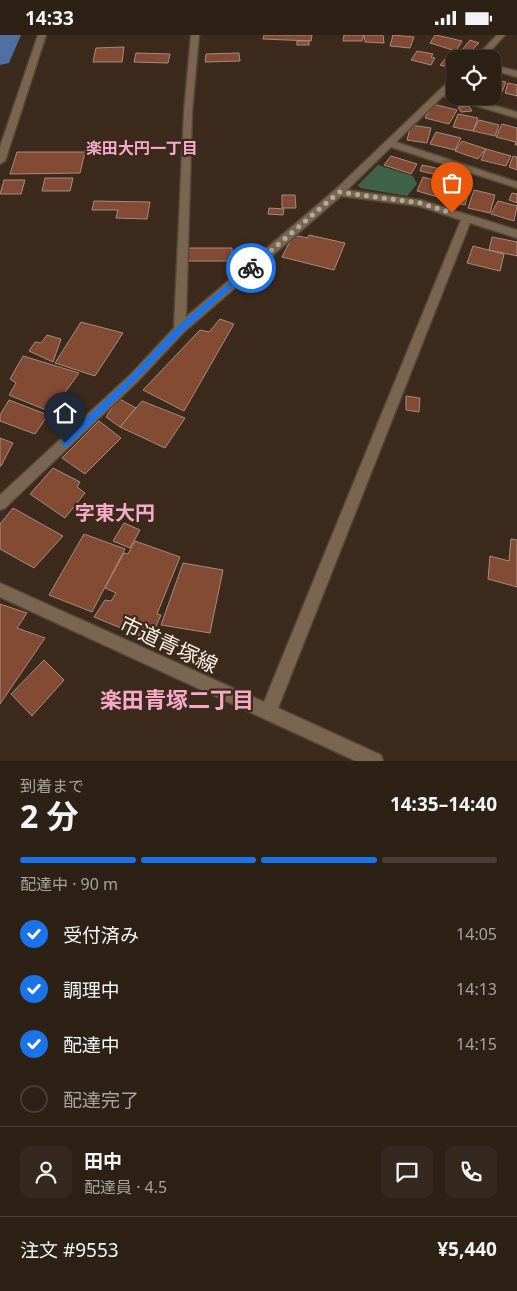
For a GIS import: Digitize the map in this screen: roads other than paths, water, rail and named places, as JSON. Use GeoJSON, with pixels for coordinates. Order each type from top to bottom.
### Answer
{"type":"FeatureCollection","features":[{"type":"Feature","properties":{"kind":"street"},"geometry":{"type":"LineString","coordinates":[[0,161],[42,35]]}},
{"type":"Feature","properties":{"kind":"street"},"geometry":{"type":"LineString","coordinates":[[180,329],[188,112],[195,35]]}},
{"type":"Feature","properties":{"kind":"street"},"geometry":{"type":"LineString","coordinates":[[487,50],[501,35]]}},
{"type":"Feature","properties":{"kind":"street"},"geometry":{"type":"LineString","coordinates":[[501,70],[517,74]]}},
{"type":"Feature","properties":{"kind":"street"},"geometry":{"type":"LineString","coordinates":[[0,504],[134,378],[180,329],[339,192],[446,88]]}},
{"type":"Feature","properties":{"kind":"street"},"geometry":{"type":"LineString","coordinates":[[440,93],[517,115]]}},
{"type":"Feature","properties":{"kind":"street"},"geometry":{"type":"LineString","coordinates":[[389,143],[517,185]]}},
{"type":"Feature","properties":{"kind":"street"},"geometry":{"type":"LineString","coordinates":[[339,192],[420,203],[517,234]]}},
{"type":"Feature","properties":{"kind":"street"},"geometry":{"type":"LineString","coordinates":[[268,712],[467,218]]}},
{"type":"Feature","properties":{"kind":"street","name":"市道青塚線"},"geometry":{"type":"LineString","coordinates":[[0,590],[375,761]]}},
{"type":"Feature","properties":{"kind":"waterway"},"geometry":{"type":"LineString","coordinates":[[0,57],[8,35]]}},
{"type":"Feature","properties":{"kind":"district","name":"楽田大円一丁目"},"geometry":{"type":"Point","coordinates":[142,148]}},
{"type":"Feature","properties":{"kind":"district","name":"字東大円"},"geometry":{"type":"Point","coordinates":[115,512]}},
{"type":"Feature","properties":{"kind":"district","name":"楽田青塚二丁目"},"geometry":{"type":"Point","coordinates":[177,699]}}]}
